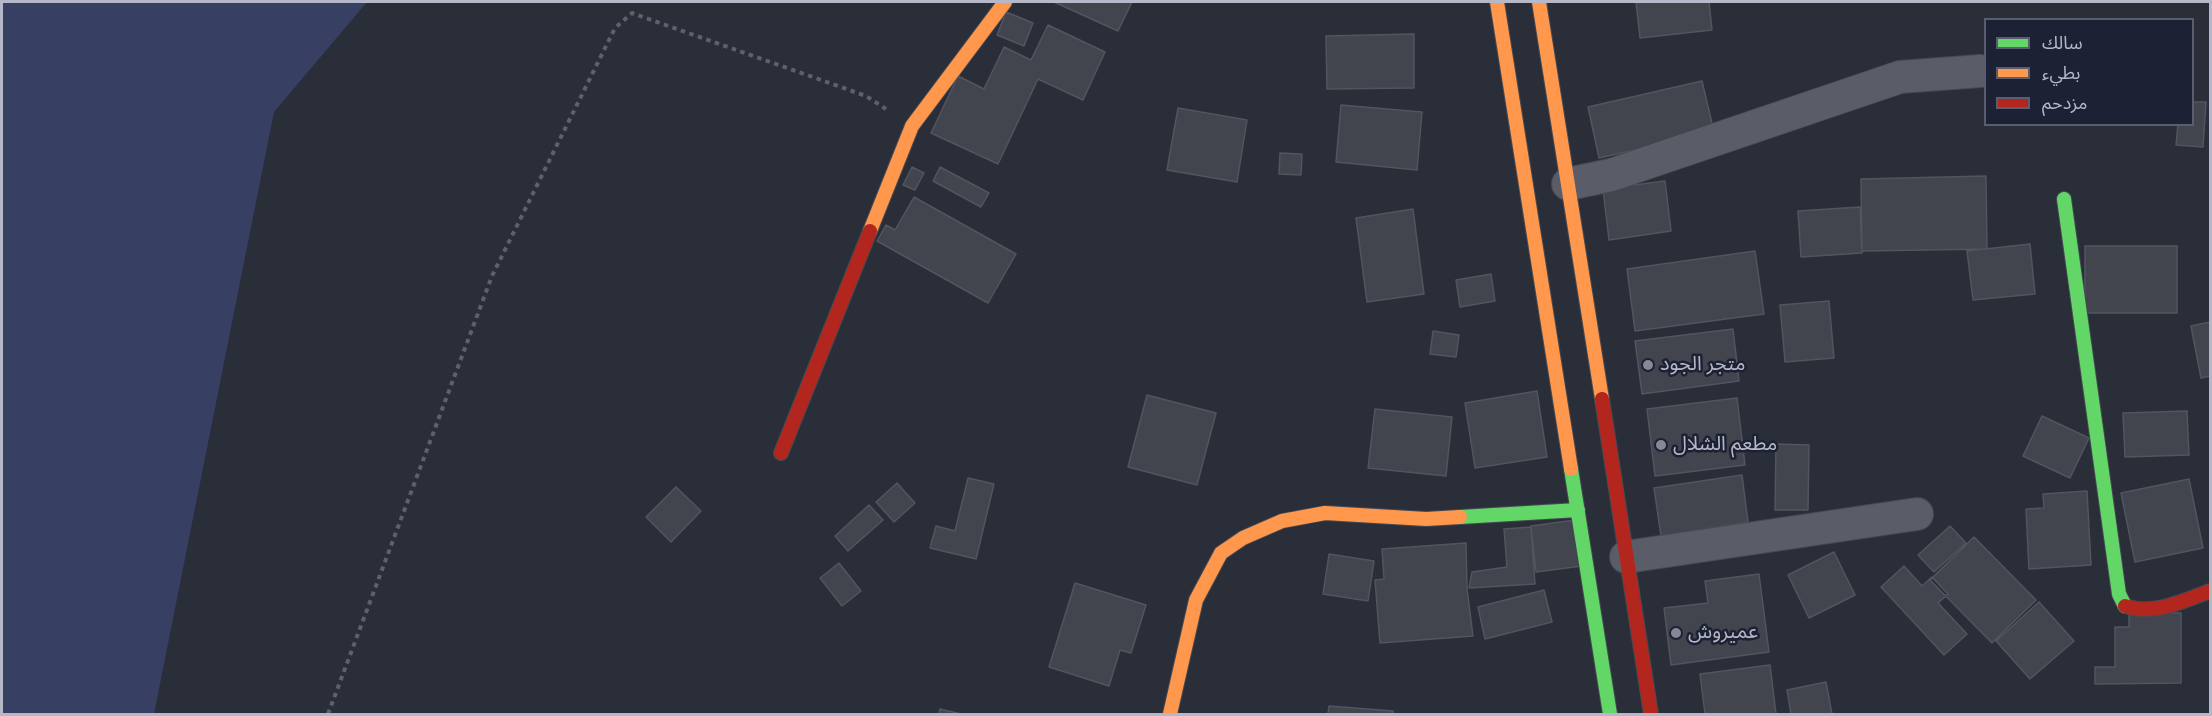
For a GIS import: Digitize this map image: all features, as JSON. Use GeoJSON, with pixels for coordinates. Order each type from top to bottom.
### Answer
{"type":"FeatureCollection","features":[{"type":"Feature","properties":{"kind":"street"},"geometry":{"type":"LineString","coordinates":[[781,453],[912,126],[1005,2]]}},
{"type":"Feature","properties":{"kind":"street"},"geometry":{"type":"LineString","coordinates":[[1497,2],[1611,714]]}},
{"type":"Feature","properties":{"kind":"street"},"geometry":{"type":"LineString","coordinates":[[1539,2],[1651,714]]}},
{"type":"Feature","properties":{"kind":"street"},"geometry":{"type":"LineString","coordinates":[[1568,184],[1622,171],[1900,77],[1980,71]]}},
{"type":"Feature","properties":{"kind":"street"},"geometry":{"type":"LineString","coordinates":[[2064,199],[2119,594],[2124,606],[2134,611],[2158,608],[2211,591]]}},
{"type":"Feature","properties":{"kind":"street"},"geometry":{"type":"LineString","coordinates":[[1170,714],[1196,600],[1221,553],[1243,538],[1282,521],[1325,513],[1426,519],[1578,510]]}},
{"type":"Feature","properties":{"kind":"street"},"geometry":{"type":"LineString","coordinates":[[1626,557],[1917,514]]}},
{"type":"Feature","properties":{"kind":"path"},"geometry":{"type":"LineString","coordinates":[[328,714],[492,276],[615,28],[632,13],[866,96],[912,126]]}},
{"type":"Feature","properties":{"kind":"water"},"geometry":{"type":"Polygon","coordinates":[[[2,2],[367,2],[274,112],[154,714],[2,714],[2,2]]]}},
{"type":"Feature","properties":{"kind":"building"},"geometry":{"type":"Polygon","coordinates":[[[1054,2],[1132,2],[1118,31],[1054,2]]]}},
{"type":"Feature","properties":{"kind":"building"},"geometry":{"type":"Polygon","coordinates":[[[1636,2],[1709,2],[1712,30],[1640,38],[1636,2]]]}},
{"type":"Feature","properties":{"kind":"building"},"geometry":{"type":"Polygon","coordinates":[[[1006,12],[1033,23],[1024,46],[997,35],[1006,12]]]}},
{"type":"Feature","properties":{"kind":"building"},"geometry":{"type":"Polygon","coordinates":[[[1048,25],[1105,52],[1083,100],[1038,79],[998,164],[931,133],[958,76],[984,89],[1004,47],[1031,60],[1048,25]]]}},
{"type":"Feature","properties":{"kind":"building"},"geometry":{"type":"Polygon","coordinates":[[[1414,34],[1414,88],[1327,89],[1326,36],[1414,34]]]}},
{"type":"Feature","properties":{"kind":"building"},"geometry":{"type":"Polygon","coordinates":[[[1702,81],[1714,132],[1599,158],[1588,107],[1702,81]]]}},
{"type":"Feature","properties":{"kind":"building"},"geometry":{"type":"Polygon","coordinates":[[[2194,102],[2206,102],[2203,147],[2176,145],[2178,126],[2194,126],[2194,102]]]}},
{"type":"Feature","properties":{"kind":"building"},"geometry":{"type":"Polygon","coordinates":[[[1341,105],[1422,112],[1417,170],[1336,162],[1341,105]]]}},
{"type":"Feature","properties":{"kind":"building"},"geometry":{"type":"Polygon","coordinates":[[[1178,108],[1247,120],[1237,182],[1167,170],[1178,108]]]}},
{"type":"Feature","properties":{"kind":"building"},"geometry":{"type":"Polygon","coordinates":[[[1280,153],[1302,154],[1301,175],[1279,174],[1280,153]]]}},
{"type":"Feature","properties":{"kind":"building"},"geometry":{"type":"Polygon","coordinates":[[[912,167],[924,173],[915,190],[903,185],[912,167]]]}},
{"type":"Feature","properties":{"kind":"building"},"geometry":{"type":"Polygon","coordinates":[[[940,167],[989,193],[981,207],[933,181],[940,167]]]}},
{"type":"Feature","properties":{"kind":"building"},"geometry":{"type":"Polygon","coordinates":[[[1986,176],[1987,249],[1862,251],[1861,179],[1986,176]]]}},
{"type":"Feature","properties":{"kind":"building"},"geometry":{"type":"Polygon","coordinates":[[[1665,181],[1671,231],[1609,240],[1603,189],[1665,181]]]}},
{"type":"Feature","properties":{"kind":"building"},"geometry":{"type":"Polygon","coordinates":[[[914,197],[1016,254],[988,303],[877,241],[886,225],[895,230],[914,197]]]}},
{"type":"Feature","properties":{"kind":"building"},"geometry":{"type":"Polygon","coordinates":[[[1860,207],[1862,253],[1801,257],[1798,211],[1860,207]]]}},
{"type":"Feature","properties":{"kind":"building"},"geometry":{"type":"Polygon","coordinates":[[[1413,209],[1424,294],[1367,302],[1356,218],[1413,209]]]}},
{"type":"Feature","properties":{"kind":"building"},"geometry":{"type":"Polygon","coordinates":[[[2030,244],[2035,294],[1973,300],[1967,251],[2030,244]]]}},
{"type":"Feature","properties":{"kind":"building"},"geometry":{"type":"Polygon","coordinates":[[[2085,246],[2177,246],[2177,313],[2085,313],[2085,246]]]}},
{"type":"Feature","properties":{"kind":"building"},"geometry":{"type":"Polygon","coordinates":[[[1755,251],[1764,314],[1635,331],[1627,269],[1755,251]]]}},
{"type":"Feature","properties":{"kind":"building"},"geometry":{"type":"Polygon","coordinates":[[[1491,274],[1495,301],[1460,307],[1456,280],[1491,274]]]}},
{"type":"Feature","properties":{"kind":"building"},"geometry":{"type":"Polygon","coordinates":[[[1829,301],[1834,358],[1785,362],[1780,305],[1829,301]]]}},
{"type":"Feature","properties":{"kind":"building"},"geometry":{"type":"Polygon","coordinates":[[[2210,322],[2210,376],[2201,378],[2191,326],[2210,322]]]}},
{"type":"Feature","properties":{"kind":"building"},"geometry":{"type":"Polygon","coordinates":[[[1733,329],[1739,381],[1642,394],[1635,341],[1733,329]]]}},
{"type":"Feature","properties":{"kind":"building"},"geometry":{"type":"Polygon","coordinates":[[[1433,331],[1459,335],[1456,357],[1430,354],[1433,331]]]}},
{"type":"Feature","properties":{"kind":"building"},"geometry":{"type":"Polygon","coordinates":[[[1537,391],[1547,457],[1475,468],[1465,403],[1537,391]]]}},
{"type":"Feature","properties":{"kind":"building"},"geometry":{"type":"Polygon","coordinates":[[[1147,395],[1216,413],[1197,485],[1128,467],[1147,395]]]}},
{"type":"Feature","properties":{"kind":"building"},"geometry":{"type":"Polygon","coordinates":[[[1737,398],[1745,465],[1655,476],[1647,409],[1737,398]]]}},
{"type":"Feature","properties":{"kind":"building"},"geometry":{"type":"Polygon","coordinates":[[[1375,409],[1452,417],[1446,476],[1368,468],[1375,409]]]}},
{"type":"Feature","properties":{"kind":"building"},"geometry":{"type":"Polygon","coordinates":[[[2187,411],[2189,455],[2125,457],[2123,413],[2187,411]]]}},
{"type":"Feature","properties":{"kind":"building"},"geometry":{"type":"Polygon","coordinates":[[[2042,416],[2089,438],[2070,478],[2023,456],[2042,416]]]}},
{"type":"Feature","properties":{"kind":"building"},"geometry":{"type":"Polygon","coordinates":[[[1776,444],[1809,445],[1808,510],[1775,510],[1776,444]]]}},
{"type":"Feature","properties":{"kind":"building"},"geometry":{"type":"Polygon","coordinates":[[[1742,475],[1748,522],[1661,536],[1654,488],[1742,475]]]}},
{"type":"Feature","properties":{"kind":"building"},"geometry":{"type":"Polygon","coordinates":[[[968,478],[994,484],[976,559],[930,548],[936,526],[955,531],[968,478]]]}},
{"type":"Feature","properties":{"kind":"building"},"geometry":{"type":"Polygon","coordinates":[[[2189,479],[2203,548],[2135,562],[2121,493],[2189,479]]]}},
{"type":"Feature","properties":{"kind":"building"},"geometry":{"type":"Polygon","coordinates":[[[897,483],[915,503],[894,522],[876,502],[897,483]]]}},
{"type":"Feature","properties":{"kind":"building"},"geometry":{"type":"Polygon","coordinates":[[[676,487],[701,511],[671,542],[646,517],[676,487]]]}},
{"type":"Feature","properties":{"kind":"building"},"geometry":{"type":"Polygon","coordinates":[[[2087,491],[2091,565],[2029,569],[2026,509],[2044,508],[2043,494],[2087,491]]]}},
{"type":"Feature","properties":{"kind":"building"},"geometry":{"type":"Polygon","coordinates":[[[869,505],[883,520],[848,551],[835,536],[869,505]]]}},
{"type":"Feature","properties":{"kind":"building"},"geometry":{"type":"Polygon","coordinates":[[[1575,520],[1582,566],[1536,572],[1531,526],[1575,520]]]}},
{"type":"Feature","properties":{"kind":"building"},"geometry":{"type":"Polygon","coordinates":[[[1950,526],[1966,543],[1934,572],[1918,555],[1950,526]]]}},
{"type":"Feature","properties":{"kind":"building"},"geometry":{"type":"Polygon","coordinates":[[[1531,527],[1535,584],[1469,588],[1472,572],[1507,567],[1504,529],[1531,527]]]}},
{"type":"Feature","properties":{"kind":"building"},"geometry":{"type":"Polygon","coordinates":[[[1974,537],[2036,600],[1992,643],[1930,580],[1974,537]]]}},
{"type":"Feature","properties":{"kind":"building"},"geometry":{"type":"Polygon","coordinates":[[[1466,543],[1467,589],[1473,636],[1380,643],[1375,580],[1384,579],[1382,549],[1466,543]]]}},
{"type":"Feature","properties":{"kind":"building"},"geometry":{"type":"Polygon","coordinates":[[[1834,552],[1855,595],[1809,618],[1788,575],[1834,552]]]}},
{"type":"Feature","properties":{"kind":"building"},"geometry":{"type":"Polygon","coordinates":[[[1329,554],[1374,561],[1368,601],[1323,594],[1329,554]]]}},
{"type":"Feature","properties":{"kind":"building"},"geometry":{"type":"Polygon","coordinates":[[[839,563],[861,591],[842,606],[820,578],[839,563]]]}},
{"type":"Feature","properties":{"kind":"building"},"geometry":{"type":"Polygon","coordinates":[[[1904,566],[1922,586],[1932,577],[1948,594],[1938,603],[1967,634],[1944,655],[1881,587],[1904,566]]]}},
{"type":"Feature","properties":{"kind":"building"},"geometry":{"type":"Polygon","coordinates":[[[1759,574],[1769,652],[1671,665],[1664,608],[1708,603],[1705,581],[1759,574]]]}},
{"type":"Feature","properties":{"kind":"building"},"geometry":{"type":"Polygon","coordinates":[[[1075,583],[1146,605],[1131,653],[1120,650],[1109,686],[1049,667],[1075,583]]]}},
{"type":"Feature","properties":{"kind":"building"},"geometry":{"type":"Polygon","coordinates":[[[1544,590],[1552,622],[1485,639],[1478,607],[1544,590]]]}},
{"type":"Feature","properties":{"kind":"building"},"geometry":{"type":"Polygon","coordinates":[[[2039,602],[2074,641],[2030,679],[1996,641],[2039,602]]]}},
{"type":"Feature","properties":{"kind":"building"},"geometry":{"type":"Polygon","coordinates":[[[2129,613],[2181,613],[2181,683],[2095,684],[2095,667],[2115,667],[2115,627],[2129,627],[2129,613]]]}},
{"type":"Feature","properties":{"kind":"building"},"geometry":{"type":"Polygon","coordinates":[[[1770,665],[1776,714],[1705,714],[1700,674],[1770,665]]]}},
{"type":"Feature","properties":{"kind":"building"},"geometry":{"type":"Polygon","coordinates":[[[1826,682],[1832,714],[1791,714],[1787,690],[1826,682]]]}},
{"type":"Feature","properties":{"kind":"building"},"geometry":{"type":"Polygon","coordinates":[[[1329,706],[1393,711],[1393,714],[1328,714],[1329,706]]]}},
{"type":"Feature","properties":{"kind":"building"},"geometry":{"type":"Polygon","coordinates":[[[940,709],[961,714],[939,714],[940,709]]]}},
{"type":"Feature","properties":{"kind":"traffic: fast"},"geometry":{"type":"LineString","coordinates":[[2064,199],[2119,594],[2125,606]]}},
{"type":"Feature","properties":{"kind":"traffic: fast"},"geometry":{"type":"LineString","coordinates":[[1571,469],[1610,714]]}},
{"type":"Feature","properties":{"kind":"traffic: fast"},"geometry":{"type":"LineString","coordinates":[[1460,517],[1578,510]]}},
{"type":"Feature","properties":{"kind":"traffic: slow"},"geometry":{"type":"LineString","coordinates":[[870,231],[912,126],[1005,2]]}},
{"type":"Feature","properties":{"kind":"traffic: slow"},"geometry":{"type":"LineString","coordinates":[[1497,2],[1571,469]]}},
{"type":"Feature","properties":{"kind":"traffic: slow"},"geometry":{"type":"LineString","coordinates":[[1539,2],[1602,399]]}},
{"type":"Feature","properties":{"kind":"traffic: slow"},"geometry":{"type":"LineString","coordinates":[[1170,714],[1196,600],[1221,553],[1243,538],[1282,521],[1325,513],[1426,519],[1460,517]]}},
{"type":"Feature","properties":{"kind":"traffic: jam"},"geometry":{"type":"LineString","coordinates":[[781,453],[870,231]]}},
{"type":"Feature","properties":{"kind":"traffic: jam"},"geometry":{"type":"LineString","coordinates":[[1602,399],[1651,714]]}},
{"type":"Feature","properties":{"kind":"traffic: jam"},"geometry":{"type":"LineString","coordinates":[[2125,606],[2136,609],[2158,608],[2210,591]]}},
{"type":"Feature","properties":{"kind":"place","name":"متجر الجود"},"geometry":{"type":"Point","coordinates":[1648,365]}},
{"type":"Feature","properties":{"kind":"place","name":"مطعم الشلال"},"geometry":{"type":"Point","coordinates":[1661,445]}},
{"type":"Feature","properties":{"kind":"place","name":"عميروش"},"geometry":{"type":"Point","coordinates":[1676,633]}}]}
